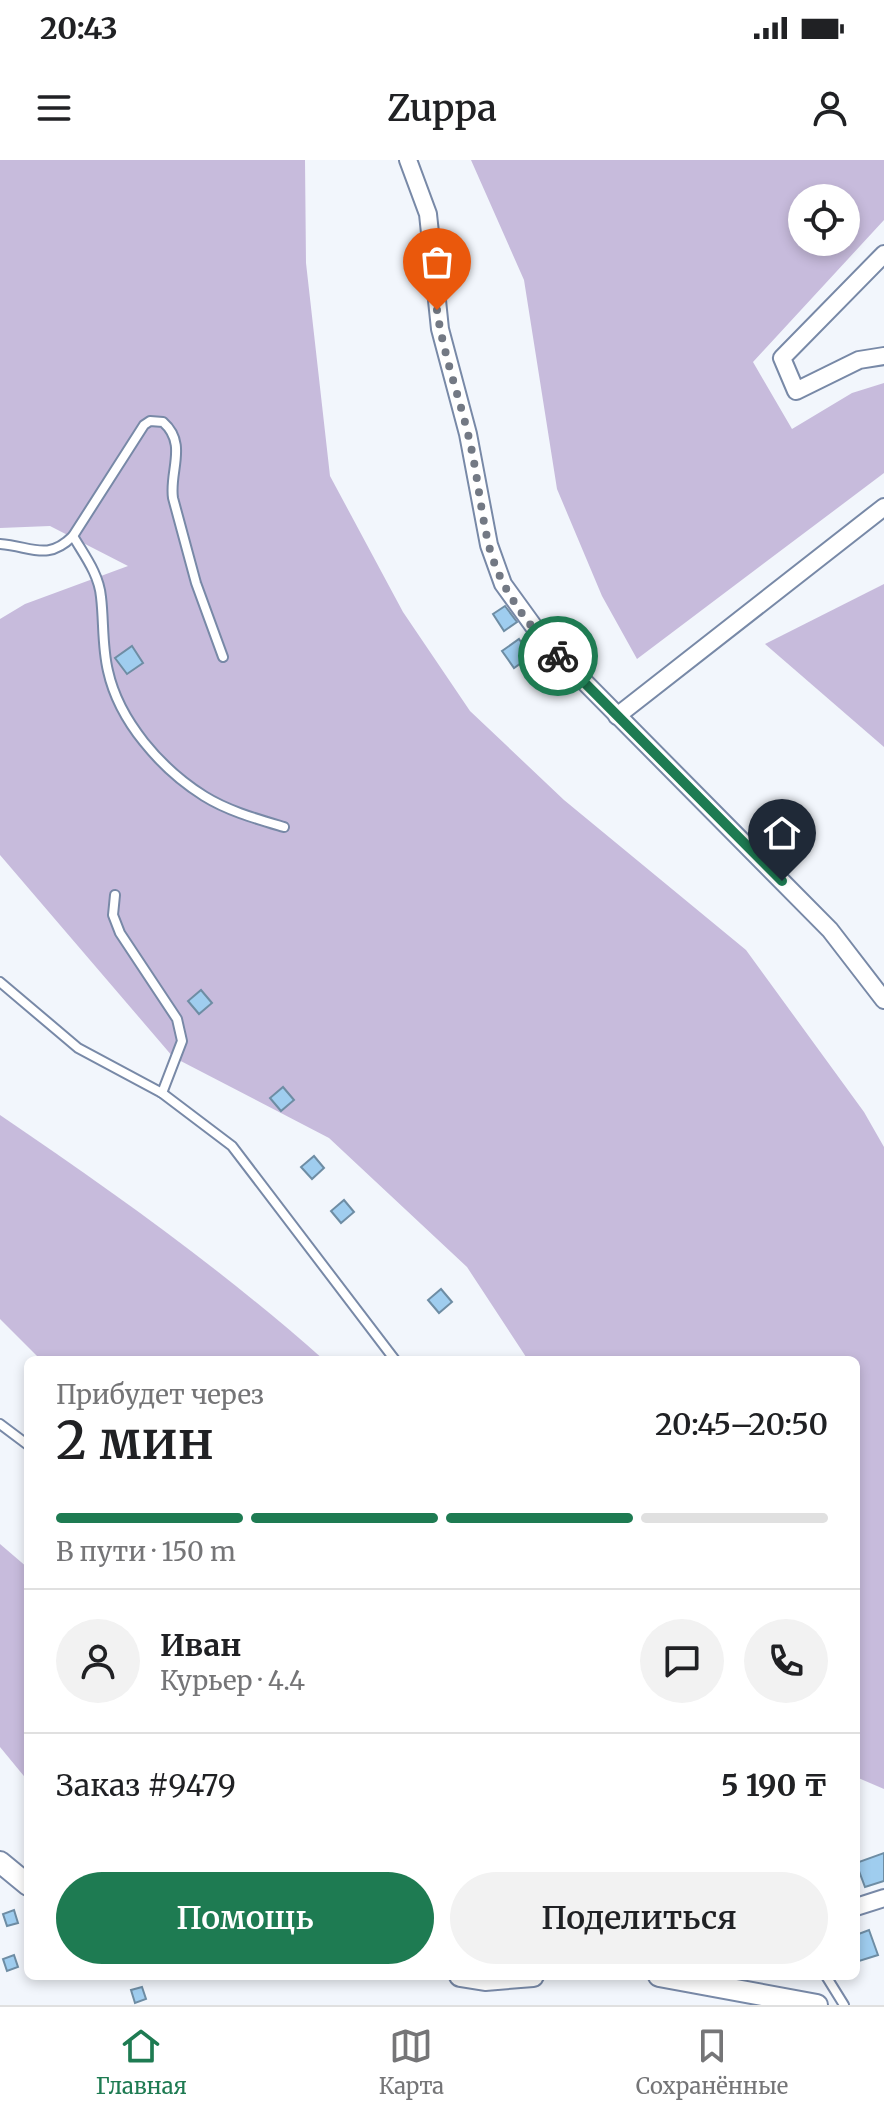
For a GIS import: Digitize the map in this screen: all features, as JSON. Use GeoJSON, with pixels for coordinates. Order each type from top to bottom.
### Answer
{"type":"FeatureCollection","features":[{"type":"Feature","properties":{"kind":"street"},"geometry":{"type":"LineString","coordinates":[[408,160],[428,214],[440,329],[468,434],[489,545],[503,584],[545,642],[830,930],[884,1000]]}},
{"type":"Feature","properties":{"kind":"street"},"geometry":{"type":"LineString","coordinates":[[884,254],[782,358],[796,391],[859,360],[884,356]]}},
{"type":"Feature","properties":{"kind":"street"},"geometry":{"type":"LineString","coordinates":[[617,716],[884,507]]}},
{"type":"Feature","properties":{"kind":"street"},"geometry":{"type":"LineString","coordinates":[[0,1862],[24,1882]]}},
{"type":"Feature","properties":{"kind":"street"},"geometry":{"type":"LineString","coordinates":[[860,1906],[884,1898]]}},
{"type":"Feature","properties":{"kind":"street"},"geometry":{"type":"LineString","coordinates":[[681,1980],[817,2005]]}},
{"type":"Feature","properties":{"kind":"lane"},"geometry":{"type":"LineString","coordinates":[[0,544],[54,551],[73,536],[144,425],[150,421],[163,422],[172,430],[177,449],[171,485],[173,498],[196,583],[223,657]]}},
{"type":"Feature","properties":{"kind":"lane"},"geometry":{"type":"LineString","coordinates":[[73,536],[96,577],[109,675],[132,725],[170,770],[204,796],[253,818],[284,827]]}},
{"type":"Feature","properties":{"kind":"lane"},"geometry":{"type":"LineString","coordinates":[[115,895],[113,915],[120,933],[177,1019],[182,1041],[162,1093]]}},
{"type":"Feature","properties":{"kind":"lane"},"geometry":{"type":"LineString","coordinates":[[0,982],[78,1048],[162,1093],[232,1146],[392,1356]]}},
{"type":"Feature","properties":{"kind":"lane"},"geometry":{"type":"LineString","coordinates":[[0,1424],[24,1442]]}},
{"type":"Feature","properties":{"kind":"lane"},"geometry":{"type":"LineString","coordinates":[[828,1980],[844,2005]]}},
{"type":"Feature","properties":{"kind":"shaded area"},"geometry":{"type":"Polygon","coordinates":[[[0,160],[305,160],[306,263],[330,476],[403,612],[470,711],[564,800],[746,950],[864,1112],[884,1147],[884,1789],[860,1779],[860,1356],[525,1356],[467,1267],[329,1138],[173,1057],[0,855],[0,619],[25,604],[128,566],[50,526],[0,528],[0,160]]]}},
{"type":"Feature","properties":{"kind":"shaded area"},"geometry":{"type":"Polygon","coordinates":[[[471,160],[884,160],[884,220],[860,246],[860,184],[788,184],[788,256],[851,256],[753,362],[792,429],[852,393],[884,383],[884,473],[637,659],[602,596],[557,489],[524,280],[471,160]]]}},
{"type":"Feature","properties":{"kind":"shaded area"},"geometry":{"type":"Polygon","coordinates":[[[884,584],[884,747],[765,644],[884,584]]]}},
{"type":"Feature","properties":{"kind":"shaded area"},"geometry":{"type":"Polygon","coordinates":[[[0,1115],[166,1232],[247,1294],[319,1356],[37,1356],[0,1319],[0,1115]]]}},
{"type":"Feature","properties":{"kind":"shaded area"},"geometry":{"type":"Polygon","coordinates":[[[0,1544],[24,1565],[24,1776],[0,1747],[0,1544]]]}},
{"type":"Feature","properties":{"kind":"building"},"geometry":{"type":"Polygon","coordinates":[[[505,606],[517,622],[504,631],[493,614],[505,606]]]}},
{"type":"Feature","properties":{"kind":"building"},"geometry":{"type":"Polygon","coordinates":[[[519,639],[531,656],[514,668],[502,651],[519,639]]]}},
{"type":"Feature","properties":{"kind":"building"},"geometry":{"type":"Polygon","coordinates":[[[132,646],[143,663],[127,674],[115,658],[132,646]]]}},
{"type":"Feature","properties":{"kind":"building"},"geometry":{"type":"Polygon","coordinates":[[[201,990],[212,1003],[199,1014],[188,1001],[201,990]]]}},
{"type":"Feature","properties":{"kind":"building"},"geometry":{"type":"Polygon","coordinates":[[[283,1087],[294,1100],[281,1111],[270,1098],[283,1087]]]}},
{"type":"Feature","properties":{"kind":"building"},"geometry":{"type":"Polygon","coordinates":[[[314,1156],[324,1168],[312,1179],[301,1167],[314,1156]]]}},
{"type":"Feature","properties":{"kind":"building"},"geometry":{"type":"Polygon","coordinates":[[[344,1200],[354,1212],[341,1223],[331,1211],[344,1200]]]}},
{"type":"Feature","properties":{"kind":"building"},"geometry":{"type":"Polygon","coordinates":[[[441,1289],[452,1302],[439,1313],[428,1300],[441,1289]]]}},
{"type":"Feature","properties":{"kind":"building"},"geometry":{"type":"Polygon","coordinates":[[[884,1853],[884,1881],[865,1887],[860,1862],[884,1853]]]}},
{"type":"Feature","properties":{"kind":"building"},"geometry":{"type":"Polygon","coordinates":[[[14,1910],[18,1923],[7,1926],[3,1914],[14,1910]]]}},
{"type":"Feature","properties":{"kind":"building"},"geometry":{"type":"Polygon","coordinates":[[[869,1930],[878,1955],[860,1961],[860,1933],[869,1930]]]}},
{"type":"Feature","properties":{"kind":"building"},"geometry":{"type":"Polygon","coordinates":[[[14,1955],[18,1967],[7,1971],[3,1959],[14,1955]]]}},
{"type":"Feature","properties":{"kind":"building"},"geometry":{"type":"Polygon","coordinates":[[[142,1987],[146,1999],[135,2003],[131,1990],[142,1987]]]}},
{"type":"Feature","properties":{"kind":"way so far"},"geometry":{"type":"LineString","coordinates":[[437,310],[468,434],[489,545],[503,584],[521,612],[558,656]]}},
{"type":"Feature","properties":{"kind":"route"},"geometry":{"type":"LineString","coordinates":[[558,656],[782,881]]}}]}
